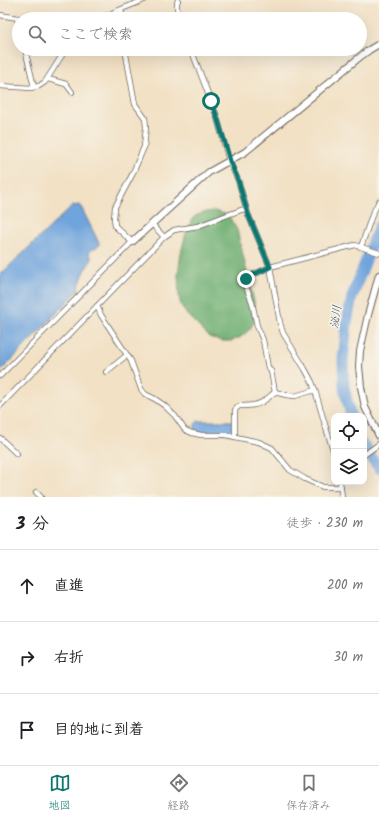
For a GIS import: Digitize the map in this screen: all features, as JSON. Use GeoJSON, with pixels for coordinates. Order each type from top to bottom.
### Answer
{"type":"FeatureCollection","features":[{"type":"Feature","properties":{"kind":"street"},"geometry":{"type":"LineString","coordinates":[[116,12],[144,0]]}},
{"type":"Feature","properties":{"kind":"street"},"geometry":{"type":"LineString","coordinates":[[177,12],[178,0]]}},
{"type":"Feature","properties":{"kind":"street"},"geometry":{"type":"LineString","coordinates":[[0,15],[12,17]]}},
{"type":"Feature","properties":{"kind":"street"},"geometry":{"type":"LineString","coordinates":[[367,52],[379,44]]}},
{"type":"Feature","properties":{"kind":"street"},"geometry":{"type":"LineString","coordinates":[[27,56],[34,87]]}},
{"type":"Feature","properties":{"kind":"street"},"geometry":{"type":"LineString","coordinates":[[0,86],[34,87],[42,84],[48,79],[62,56]]}},
{"type":"Feature","properties":{"kind":"street"},"geometry":{"type":"LineString","coordinates":[[126,56],[135,104],[145,118],[146,127],[144,147],[132,175],[115,207],[115,226],[132,242]]}},
{"type":"Feature","properties":{"kind":"street"},"geometry":{"type":"LineString","coordinates":[[194,56],[217,117],[230,161],[247,209],[270,267],[283,333],[305,369],[315,390],[333,449]]}},
{"type":"Feature","properties":{"kind":"street"},"geometry":{"type":"LineString","coordinates":[[0,376],[132,242],[209,172],[245,152],[361,56]]}},
{"type":"Feature","properties":{"kind":"street"},"geometry":{"type":"LineString","coordinates":[[48,79],[66,84],[72,92]]}},
{"type":"Feature","properties":{"kind":"street"},"geometry":{"type":"LineString","coordinates":[[362,247],[372,215],[379,201]]}},
{"type":"Feature","properties":{"kind":"street"},"geometry":{"type":"LineString","coordinates":[[0,406],[164,237],[174,230],[198,226],[247,209]]}},
{"type":"Feature","properties":{"kind":"street"},"geometry":{"type":"LineString","coordinates":[[152,224],[164,237]]}},
{"type":"Feature","properties":{"kind":"street"},"geometry":{"type":"LineString","coordinates":[[275,392],[272,372],[268,368],[263,340],[245,284],[246,279],[270,267],[355,245],[379,254]]}},
{"type":"Feature","properties":{"kind":"street"},"geometry":{"type":"LineString","coordinates":[[379,275],[360,350],[359,366],[365,407],[379,436]]}},
{"type":"Feature","properties":{"kind":"street"},"geometry":{"type":"LineString","coordinates":[[97,306],[131,361],[141,389],[145,394],[165,406],[185,430],[192,433],[226,435],[259,442],[272,448],[290,470],[305,479],[323,487],[335,485]]}},
{"type":"Feature","properties":{"kind":"street"},"geometry":{"type":"LineString","coordinates":[[106,372],[127,355]]}},
{"type":"Feature","properties":{"kind":"street"},"geometry":{"type":"LineString","coordinates":[[275,392],[295,396],[315,390]]}},
{"type":"Feature","properties":{"kind":"street"},"geometry":{"type":"LineString","coordinates":[[235,437],[235,410],[239,406],[261,403],[267,400],[275,392]]}},
{"type":"Feature","properties":{"kind":"street"},"geometry":{"type":"LineString","coordinates":[[0,438],[17,454]]}},
{"type":"Feature","properties":{"kind":"street"},"geometry":{"type":"LineString","coordinates":[[367,453],[378,445]]}},
{"type":"Feature","properties":{"kind":"street"},"geometry":{"type":"LineString","coordinates":[[341,485],[342,497]]}},
{"type":"Feature","properties":{"kind":"street"},"geometry":{"type":"LineString","coordinates":[[36,492],[40,497]]}},
{"type":"Feature","properties":{"kind":"green space"},"geometry":{"type":"Polygon","coordinates":[[[215,211],[228,215],[237,230],[254,301],[255,320],[250,329],[241,337],[231,341],[221,341],[209,337],[187,315],[181,305],[179,297],[178,274],[187,229],[195,216],[205,212],[215,211]]]}},
{"type":"Feature","properties":{"kind":"water"},"geometry":{"type":"Polygon","coordinates":[[[80,205],[100,245],[89,252],[92,259],[80,282],[78,291],[0,372],[0,275],[72,206],[80,205]]]}},
{"type":"Feature","properties":{"kind":"water"},"geometry":{"type":"Polygon","coordinates":[[[198,421],[233,421],[233,430],[231,434],[195,432],[195,424],[198,421]]]}},
{"type":"Feature","properties":{"kind":"waterway","name":"泌川"},"geometry":{"type":"LineString","coordinates":[[350,413],[344,387],[343,360],[347,322],[352,297],[379,226]]}},
{"type":"Feature","properties":{"kind":"waterway","name":"泌川"},"geometry":{"type":"LineString","coordinates":[[366,449],[379,468]]}},
{"type":"Feature","properties":{"kind":"route"},"geometry":{"type":"LineString","coordinates":[[211,101],[248,214],[270,267],[246,279]]}}]}
